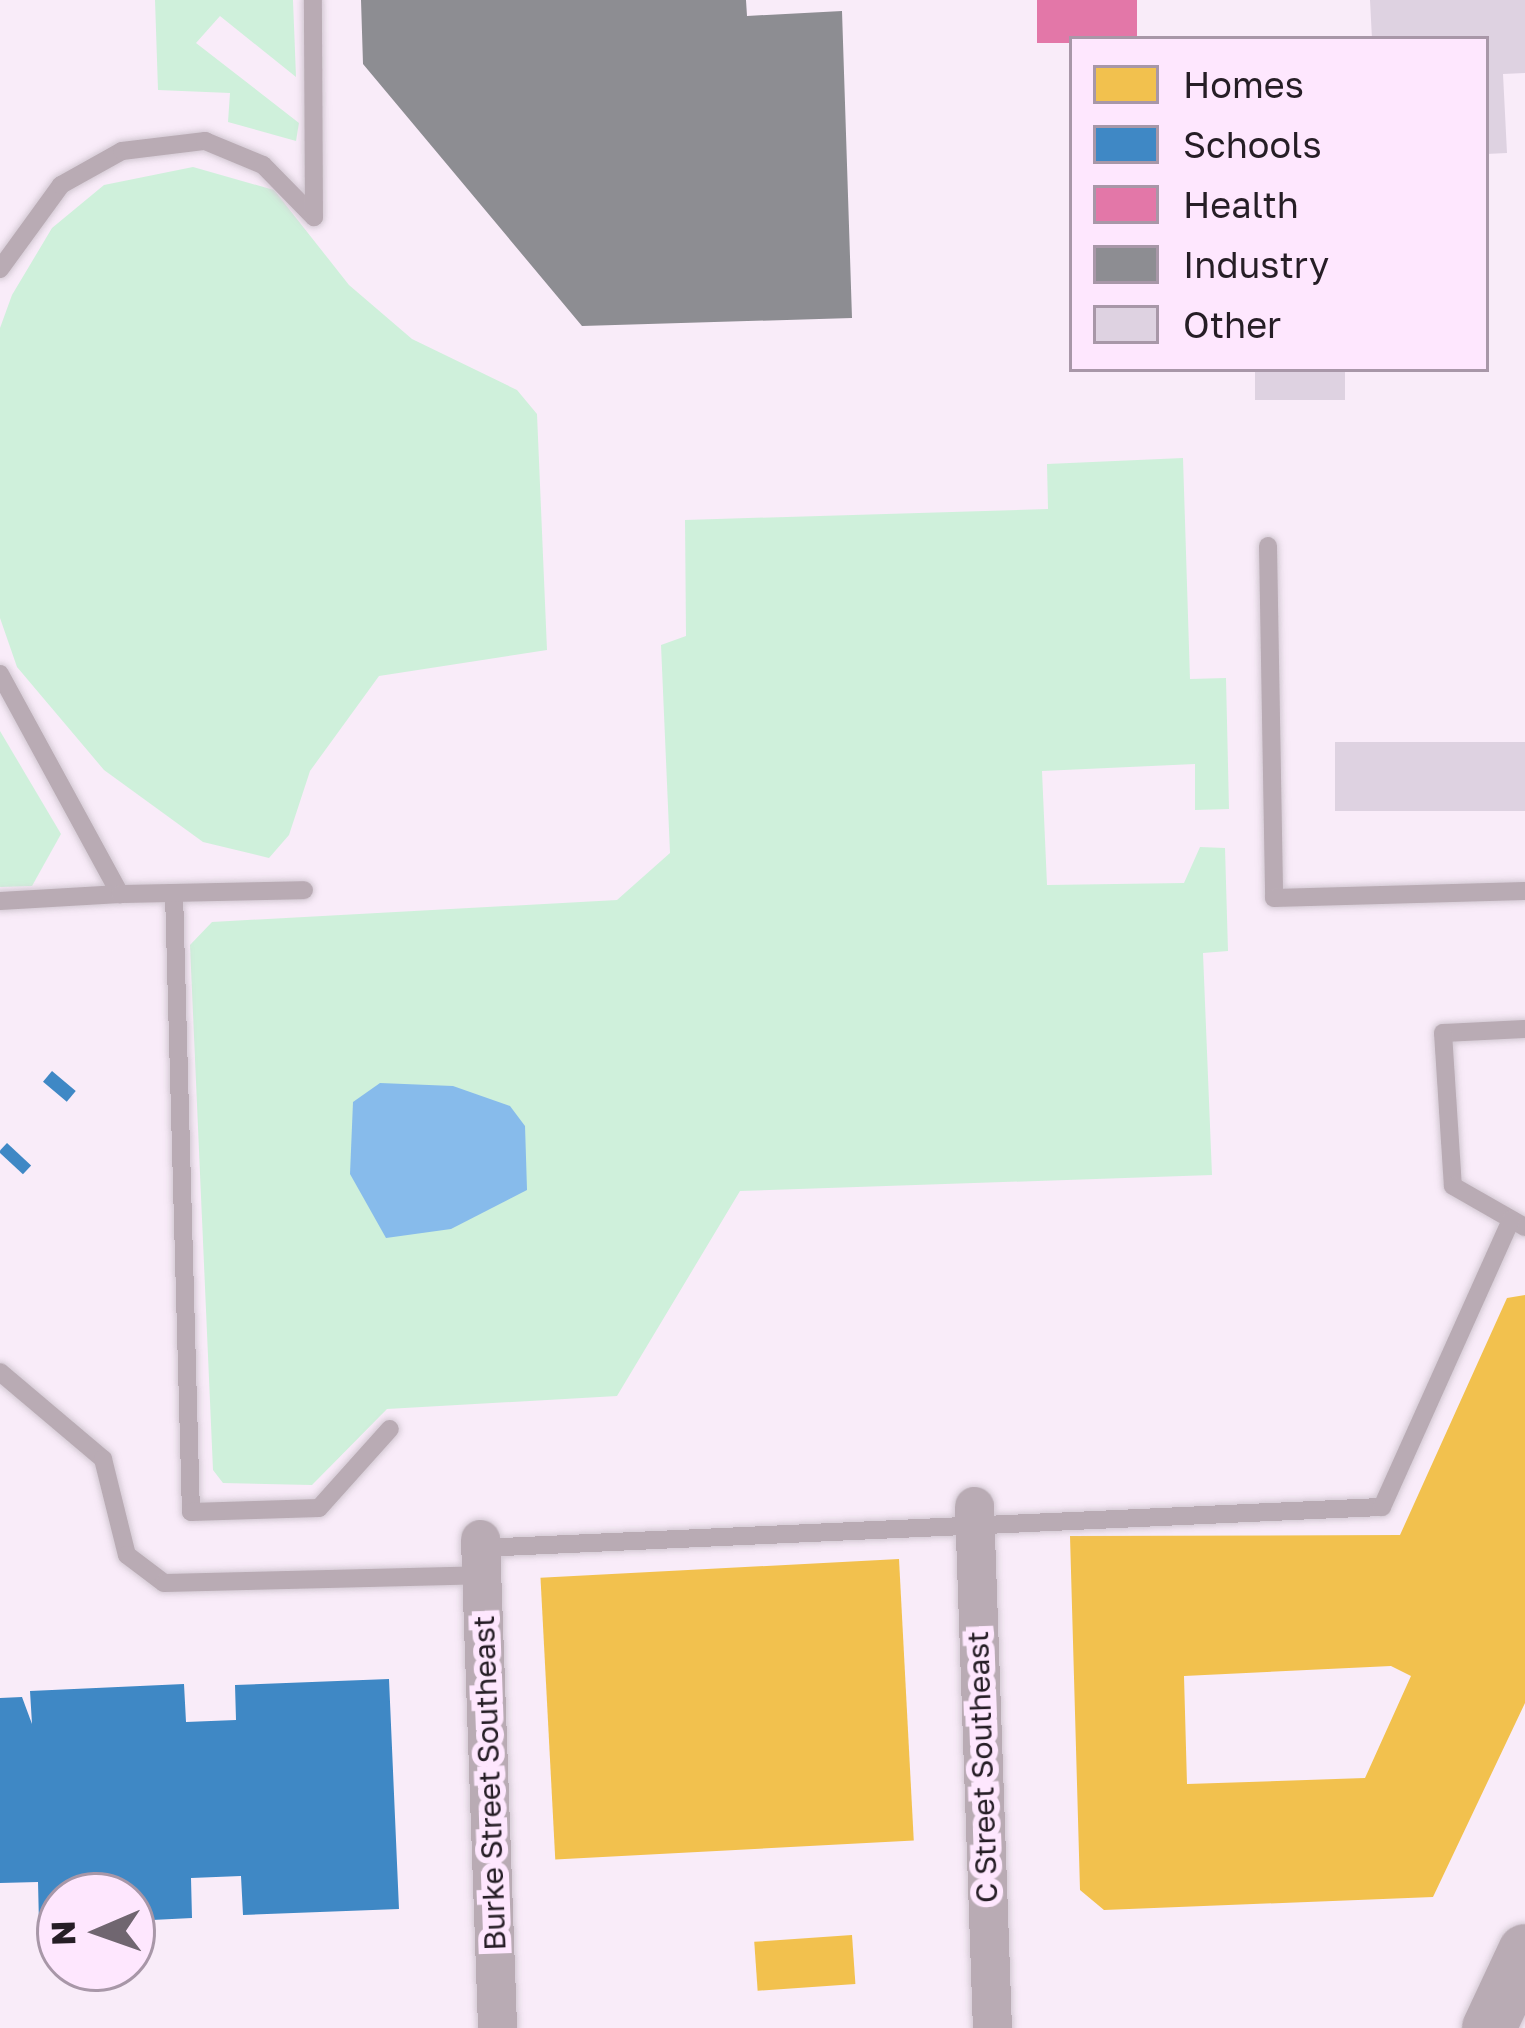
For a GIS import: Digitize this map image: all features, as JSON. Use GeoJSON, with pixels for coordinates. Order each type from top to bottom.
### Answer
{"type":"FeatureCollection","features":[{"type":"Feature","properties":{"kind":"main road"},"geometry":{"type":"LineString","coordinates":[[1489,2028],[1525,1951]]}},
{"type":"Feature","properties":{"kind":"street","name":"C Street Southeast"},"geometry":{"type":"LineString","coordinates":[[974,1516],[992,2028]]}},
{"type":"Feature","properties":{"kind":"street","name":"Burke Street Southeast"},"geometry":{"type":"LineString","coordinates":[[481,1554],[497,2028]]}},
{"type":"Feature","properties":{"kind":"street"},"geometry":{"type":"LineString","coordinates":[[1517,2028],[1525,2010]]}},
{"type":"Feature","properties":{"kind":"lane"},"geometry":{"type":"LineString","coordinates":[[0,269],[61,185],[122,152],[205,141],[263,165],[314,218],[313,0]]}},
{"type":"Feature","properties":{"kind":"lane"},"geometry":{"type":"LineString","coordinates":[[1268,546],[1274,898],[1525,891]]}},
{"type":"Feature","properties":{"kind":"lane"},"geometry":{"type":"LineString","coordinates":[[0,674],[120,894]]}},
{"type":"Feature","properties":{"kind":"lane"},"geometry":{"type":"LineString","coordinates":[[0,901],[304,890]]}},
{"type":"Feature","properties":{"kind":"lane"},"geometry":{"type":"LineString","coordinates":[[174,893],[191,1512],[319,1508],[391,1430]]}},
{"type":"Feature","properties":{"kind":"lane"},"geometry":{"type":"LineString","coordinates":[[0,1372],[104,1459],[127,1555],[164,1583],[974,1516],[1382,1507],[1518,1224],[1453,1186],[1443,1033],[1525,1029]]}},
{"type":"Feature","properties":{"kind":"green space"},"geometry":{"type":"Polygon","coordinates":[[[155,0],[293,0],[296,77],[220,16],[196,43],[299,123],[296,141],[228,122],[230,93],[158,90],[155,0]]]}},
{"type":"Feature","properties":{"kind":"green space"},"geometry":{"type":"Polygon","coordinates":[[[193,167],[274,190],[349,285],[412,339],[517,390],[537,414],[547,650],[379,676],[310,771],[289,835],[269,858],[203,842],[104,770],[17,667],[0,618],[0,328],[12,295],[52,228],[104,185],[193,167]]]}},
{"type":"Feature","properties":{"kind":"green space"},"geometry":{"type":"Polygon","coordinates":[[[1183,458],[1190,679],[1226,678],[1229,809],[1195,810],[1195,764],[1042,771],[1047,885],[1184,883],[1200,847],[1225,848],[1228,951],[1203,953],[1212,1175],[740,1191],[617,1396],[387,1409],[312,1485],[223,1483],[213,1470],[190,945],[212,922],[617,900],[670,853],[661,645],[686,636],[685,520],[1048,509],[1047,464],[1183,458]]]}},
{"type":"Feature","properties":{"kind":"green space"},"geometry":{"type":"Polygon","coordinates":[[[0,731],[61,834],[32,886],[0,887],[0,731]]]}},
{"type":"Feature","properties":{"kind":"water"},"geometry":{"type":"Polygon","coordinates":[[[380,1083],[453,1086],[510,1106],[525,1126],[527,1190],[451,1229],[386,1238],[350,1174],[353,1102],[380,1083]]]}},
{"type":"Feature","properties":{"kind":"building: Homes"},"geometry":{"type":"Polygon","coordinates":[[[1525,1295],[1525,1703],[1433,1897],[1104,1910],[1080,1890],[1070,1536],[1400,1535],[1507,1298],[1525,1295]],[[1391,1666],[1184,1676],[1187,1784],[1365,1778],[1411,1676],[1391,1666]]]}},
{"type":"Feature","properties":{"kind":"building: Homes"},"geometry":{"type":"Polygon","coordinates":[[[899,1559],[914,1841],[555,1859],[540,1578],[899,1559]]]}},
{"type":"Feature","properties":{"kind":"building: Homes"},"geometry":{"type":"Polygon","coordinates":[[[852,1935],[855,1984],[758,1991],[754,1942],[852,1935]]]}},
{"type":"Feature","properties":{"kind":"building: Schools"},"geometry":{"type":"Polygon","coordinates":[[[52,1071],[76,1091],[67,1102],[43,1082],[52,1071]]]}},
{"type":"Feature","properties":{"kind":"building: Schools"},"geometry":{"type":"Polygon","coordinates":[[[7,1143],[31,1166],[23,1174],[0,1153],[7,1143]]]}},
{"type":"Feature","properties":{"kind":"building: Schools"},"geometry":{"type":"Polygon","coordinates":[[[389,1679],[399,1909],[243,1915],[241,1876],[191,1878],[192,1918],[156,1920],[156,1872],[36,1872],[36,1882],[0,1883],[0,1698],[22,1697],[32,1724],[30,1691],[184,1684],[186,1722],[236,1720],[235,1685],[389,1679]]]}},
{"type":"Feature","properties":{"kind":"building: Health"},"geometry":{"type":"Polygon","coordinates":[[[1037,0],[1137,0],[1137,36],[1069,36],[1069,43],[1037,43],[1037,0]]]}},
{"type":"Feature","properties":{"kind":"building: Industry"},"geometry":{"type":"Polygon","coordinates":[[[361,0],[746,0],[747,16],[842,11],[852,318],[582,326],[363,64],[361,0]]]}},
{"type":"Feature","properties":{"kind":"building: Other"},"geometry":{"type":"Polygon","coordinates":[[[1370,0],[1525,0],[1525,73],[1503,74],[1507,153],[1489,154],[1489,36],[1372,36],[1370,0]]]}},
{"type":"Feature","properties":{"kind":"building: Other"},"geometry":{"type":"Polygon","coordinates":[[[1255,372],[1345,372],[1345,400],[1255,400],[1255,372]]]}},
{"type":"Feature","properties":{"kind":"building: Other"},"geometry":{"type":"Polygon","coordinates":[[[1335,742],[1525,742],[1525,811],[1335,811],[1335,742]]]}}]}
